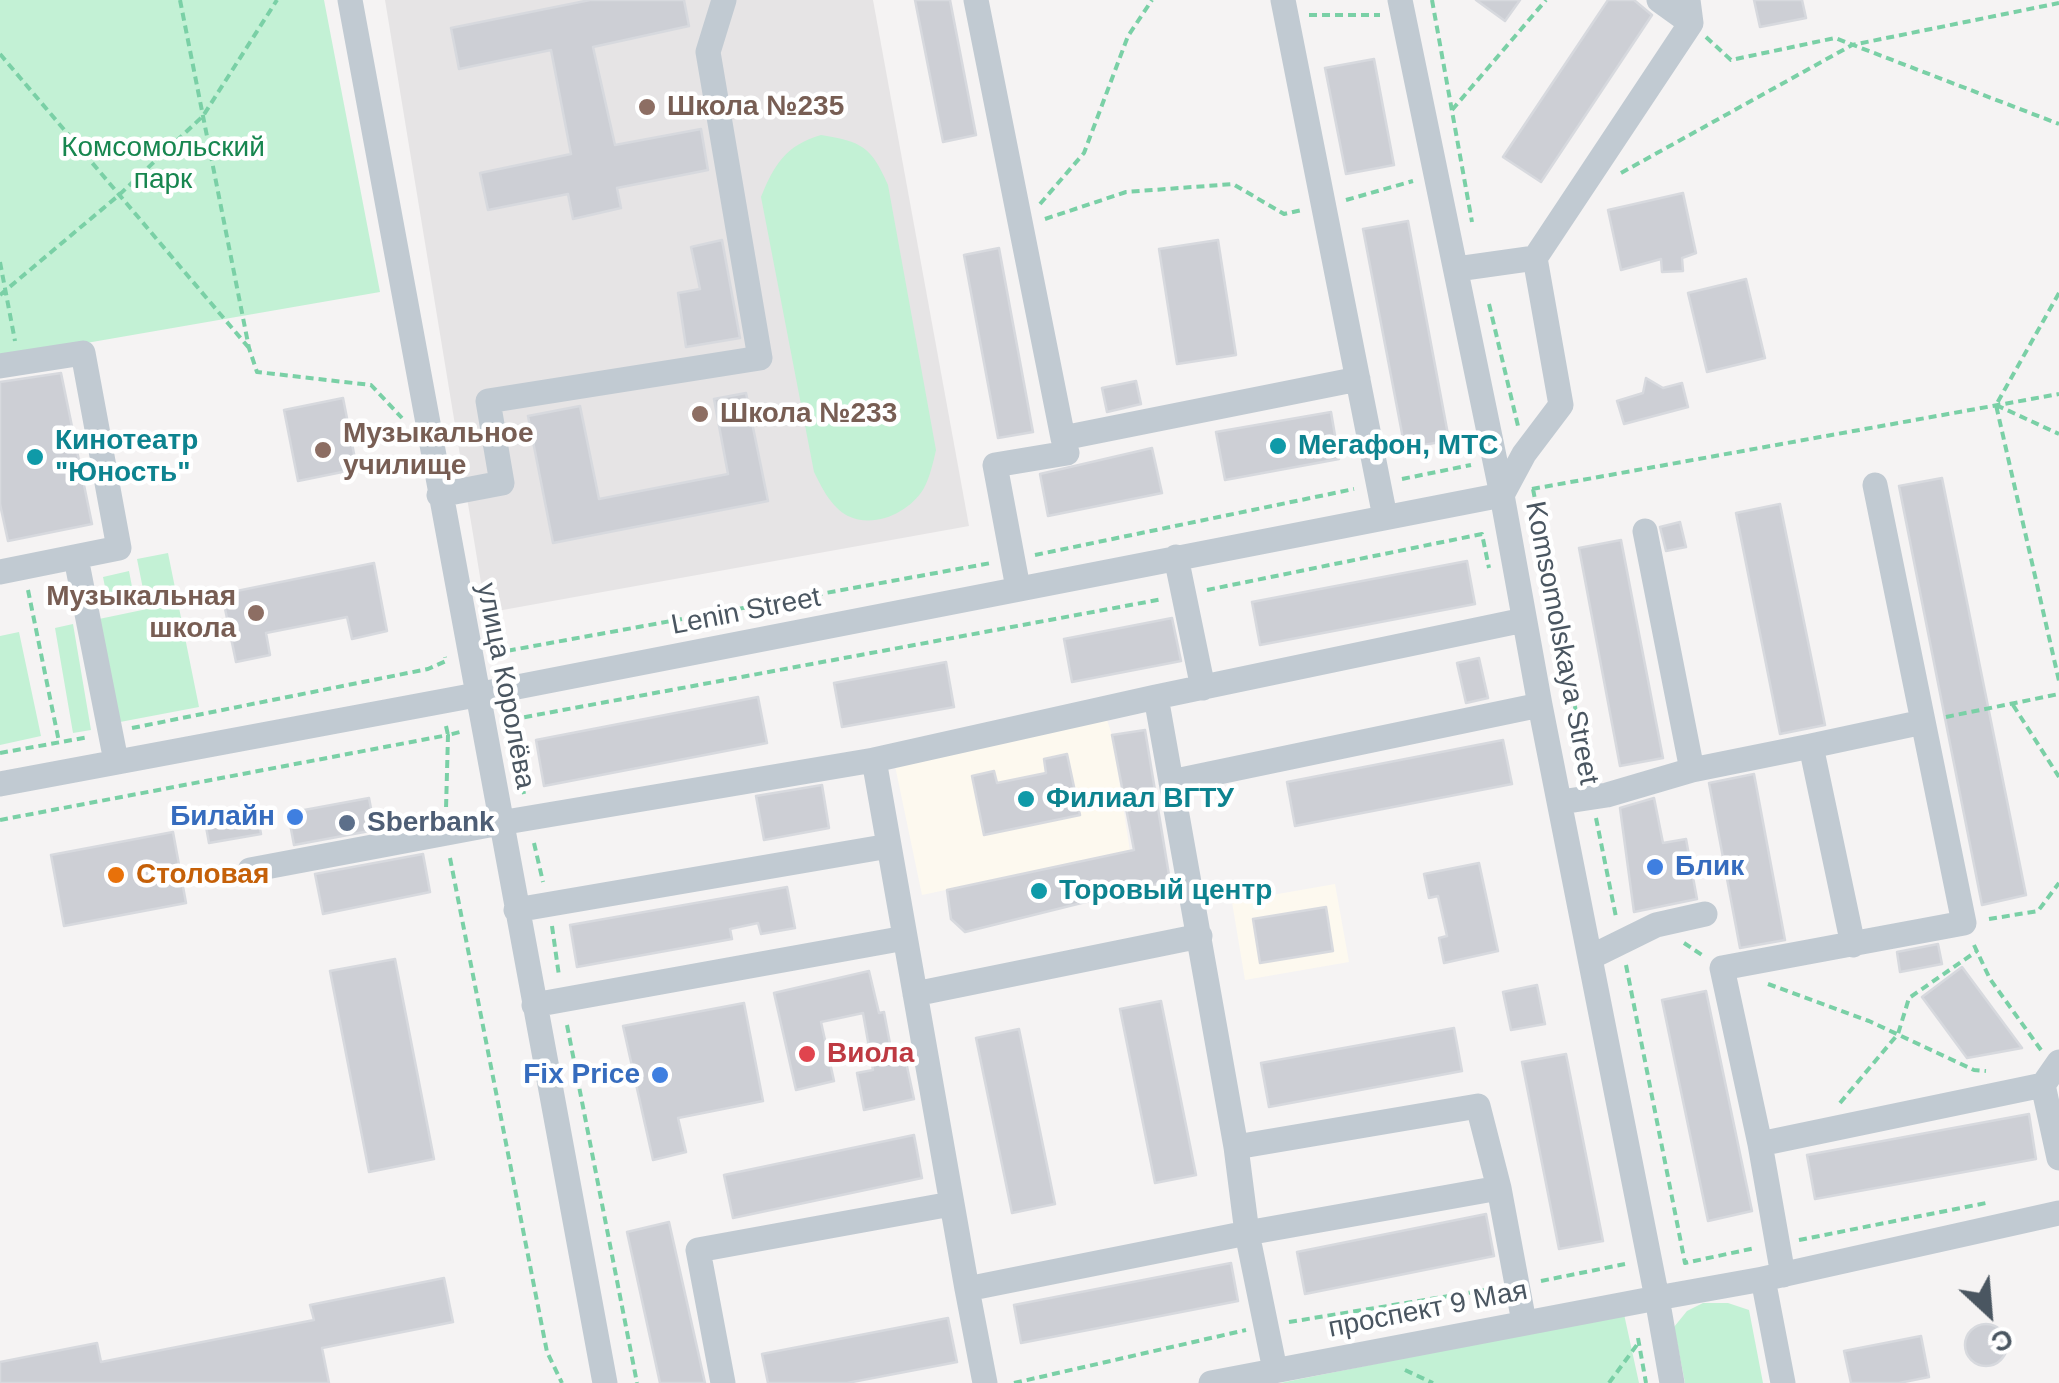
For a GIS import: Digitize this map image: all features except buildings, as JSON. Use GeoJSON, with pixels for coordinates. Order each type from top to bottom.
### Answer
{"type":"FeatureCollection","features":[{"type":"Feature","properties":{"kind":"street","name":"улица Королёва"},"geometry":{"type":"LineString","coordinates":[[350,0],[605,1383]]}},
{"type":"Feature","properties":{"kind":"street"},"geometry":{"type":"LineString","coordinates":[[440,495],[502,483],[488,400],[760,358],[708,52],[724,0]]}},
{"type":"Feature","properties":{"kind":"street"},"geometry":{"type":"LineString","coordinates":[[976,0],[1067,453],[996,465],[1018,588]]}},
{"type":"Feature","properties":{"kind":"street","name":"Komsomolskaya Street"},"geometry":{"type":"LineString","coordinates":[[1400,0],[1502,494],[1672,1383]]}},
{"type":"Feature","properties":{"kind":"street"},"geometry":{"type":"LineString","coordinates":[[1502,494],[1524,454],[1562,406],[1535,258],[1690,12],[1660,0]]}},
{"type":"Feature","properties":{"kind":"street"},"geometry":{"type":"LineString","coordinates":[[1284,8],[1385,517]]}},
{"type":"Feature","properties":{"kind":"street"},"geometry":{"type":"LineString","coordinates":[[1457,269],[1535,258]]}},
{"type":"Feature","properties":{"kind":"street"},"geometry":{"type":"LineString","coordinates":[[10,365],[83,353],[119,548],[12,570]]}},
{"type":"Feature","properties":{"kind":"street"},"geometry":{"type":"LineString","coordinates":[[1063,438],[1358,378]]}},
{"type":"Feature","properties":{"kind":"street"},"geometry":{"type":"LineString","coordinates":[[1783,1383],[1773,1277],[1778,1244],[1722,968],[1964,922],[1875,486]]}},
{"type":"Feature","properties":{"kind":"street","name":"Lenin Street"},"geometry":{"type":"LineString","coordinates":[[0,784],[476,696],[1502,494]]}},
{"type":"Feature","properties":{"kind":"street"},"geometry":{"type":"LineString","coordinates":[[1645,531],[1692,770]]}},
{"type":"Feature","properties":{"kind":"street"},"geometry":{"type":"LineString","coordinates":[[1176,557],[1202,688]]}},
{"type":"Feature","properties":{"kind":"street"},"geometry":{"type":"LineString","coordinates":[[76,558],[116,761]]}},
{"type":"Feature","properties":{"kind":"street"},"geometry":{"type":"LineString","coordinates":[[250,870],[874,760],[1524,620]]}},
{"type":"Feature","properties":{"kind":"street"},"geometry":{"type":"LineString","coordinates":[[1156,697],[1275,1370]]}},
{"type":"Feature","properties":{"kind":"street"},"geometry":{"type":"LineString","coordinates":[[1172,782],[1540,705]]}},
{"type":"Feature","properties":{"kind":"street"},"geometry":{"type":"LineString","coordinates":[[1561,802],[1923,722]]}},
{"type":"Feature","properties":{"kind":"street"},"geometry":{"type":"LineString","coordinates":[[1811,746],[1853,945]]}},
{"type":"Feature","properties":{"kind":"street"},"geometry":{"type":"LineString","coordinates":[[874,760],[986,1383]]}},
{"type":"Feature","properties":{"kind":"street"},"geometry":{"type":"LineString","coordinates":[[516,910],[889,846]]}},
{"type":"Feature","properties":{"kind":"street"},"geometry":{"type":"LineString","coordinates":[[1591,957],[1656,925],[1705,914]]}},
{"type":"Feature","properties":{"kind":"street"},"geometry":{"type":"LineString","coordinates":[[915,994],[1200,936]]}},
{"type":"Feature","properties":{"kind":"street"},"geometry":{"type":"LineString","coordinates":[[534,1006],[905,938]]}},
{"type":"Feature","properties":{"kind":"street"},"geometry":{"type":"LineString","coordinates":[[1760,1144],[2052,1072],[2059,1158]]}},
{"type":"Feature","properties":{"kind":"street"},"geometry":{"type":"LineString","coordinates":[[1236,1148],[1478,1106],[1499,1188],[1524,1322]]}},
{"type":"Feature","properties":{"kind":"street"},"geometry":{"type":"LineString","coordinates":[[967,1289],[1499,1188]]}},
{"type":"Feature","properties":{"kind":"street"},"geometry":{"type":"LineString","coordinates":[[723,1383],[698,1250],[951,1204]]}},
{"type":"Feature","properties":{"kind":"street"},"geometry":{"type":"LineString","coordinates":[[1773,1277],[2059,1214]]}},
{"type":"Feature","properties":{"kind":"street","name":"проспект 9 Мая"},"geometry":{"type":"LineString","coordinates":[[1211,1383],[1773,1277]]}},
{"type":"Feature","properties":{"kind":"path"},"geometry":{"type":"LineString","coordinates":[[180,0],[257,372],[371,385],[408,425]]}},
{"type":"Feature","properties":{"kind":"path"},"geometry":{"type":"LineString","coordinates":[[3,293],[120,195],[203,116],[277,0]]}},
{"type":"Feature","properties":{"kind":"path"},"geometry":{"type":"LineString","coordinates":[[1021,226],[1084,153],[1128,36],[1152,0]]}},
{"type":"Feature","properties":{"kind":"path"},"geometry":{"type":"LineString","coordinates":[[1284,8],[1384,15],[1381,0]]}},
{"type":"Feature","properties":{"kind":"path"},"geometry":{"type":"LineString","coordinates":[[1432,0],[1473,227]]}},
{"type":"Feature","properties":{"kind":"path"},"geometry":{"type":"LineString","coordinates":[[1452,110],[1546,0]]}},
{"type":"Feature","properties":{"kind":"path"},"geometry":{"type":"LineString","coordinates":[[1609,180],[1852,44],[2059,3]]}},
{"type":"Feature","properties":{"kind":"path"},"geometry":{"type":"LineString","coordinates":[[1690,12],[1731,60],[1835,38],[2059,124]]}},
{"type":"Feature","properties":{"kind":"path"},"geometry":{"type":"LineString","coordinates":[[0,54],[249,348]]}},
{"type":"Feature","properties":{"kind":"path"},"geometry":{"type":"LineString","coordinates":[[1021,226],[1126,192],[1233,184],[1284,214],[1324,207],[1416,180]]}},
{"type":"Feature","properties":{"kind":"path"},"geometry":{"type":"LineString","coordinates":[[0,262],[10,365]]}},
{"type":"Feature","properties":{"kind":"path"},"geometry":{"type":"LineString","coordinates":[[2059,293],[1996,405],[2059,681]]}},
{"type":"Feature","properties":{"kind":"path"},"geometry":{"type":"LineString","coordinates":[[1488,303],[1524,454]]}},
{"type":"Feature","properties":{"kind":"path"},"geometry":{"type":"LineString","coordinates":[[1502,494],[2059,394]]}},
{"type":"Feature","properties":{"kind":"path"},"geometry":{"type":"LineString","coordinates":[[1996,405],[2059,434]]}},
{"type":"Feature","properties":{"kind":"path"},"geometry":{"type":"LineString","coordinates":[[492,636],[496,654],[1013,559],[1472,464]]}},
{"type":"Feature","properties":{"kind":"path"},"geometry":{"type":"LineString","coordinates":[[1533,489],[1685,1263],[2003,1200]]}},
{"type":"Feature","properties":{"kind":"path"},"geometry":{"type":"LineString","coordinates":[[637,1383],[562,1000],[549,904],[509,720],[1183,595],[1482,534]]}},
{"type":"Feature","properties":{"kind":"path"},"geometry":{"type":"LineString","coordinates":[[12,570],[59,742]]}},
{"type":"Feature","properties":{"kind":"path"},"geometry":{"type":"LineString","coordinates":[[0,753],[428,668],[446,662],[443,642]]}},
{"type":"Feature","properties":{"kind":"path"},"geometry":{"type":"LineString","coordinates":[[1923,722],[2059,694]]}},
{"type":"Feature","properties":{"kind":"path"},"geometry":{"type":"LineString","coordinates":[[2012,704],[2059,777]]}},
{"type":"Feature","properties":{"kind":"path"},"geometry":{"type":"LineString","coordinates":[[0,820],[448,735],[445,834],[548,1352],[562,1383]]}},
{"type":"Feature","properties":{"kind":"path"},"geometry":{"type":"LineString","coordinates":[[2052,1072],[1990,979],[1964,922],[2038,912],[2059,883]]}},
{"type":"Feature","properties":{"kind":"path"},"geometry":{"type":"LineString","coordinates":[[1656,925],[1722,968]]}},
{"type":"Feature","properties":{"kind":"path"},"geometry":{"type":"LineString","coordinates":[[1816,1132],[1898,1034],[1909,998],[1977,951]]}},
{"type":"Feature","properties":{"kind":"path"},"geometry":{"type":"LineString","coordinates":[[1759,981],[1898,1034],[1974,1070],[1992,1072]]}},
{"type":"Feature","properties":{"kind":"path"},"geometry":{"type":"LineString","coordinates":[[1609,1383],[1638,1342]]}},
{"type":"Feature","properties":{"kind":"path"},"geometry":{"type":"LineString","coordinates":[[1392,1364],[1433,1383]]}},
{"type":"Feature","properties":{"kind":"shaded area"},"geometry":{"type":"Polygon","coordinates":[[[385,0],[873,0],[969,526],[486,613],[385,0]]]}},
{"type":"Feature","properties":{"kind":"shaded area"},"geometry":{"type":"Polygon","coordinates":[[[1106,717],[1130,851],[922,895],[894,761],[1106,717]]]}},
{"type":"Feature","properties":{"kind":"shaded area"},"geometry":{"type":"Polygon","coordinates":[[[1335,884],[1349,962],[1245,980],[1232,902],[1335,884]]]}},
{"type":"Feature","properties":{"kind":"green space","name":"Комсомольский парк"},"geometry":{"type":"Polygon","coordinates":[[[0,0],[324,0],[380,292],[0,358],[0,0]]]}},
{"type":"Feature","properties":{"kind":"green space"},"geometry":{"type":"Polygon","coordinates":[[[821,135],[864,148],[888,185],[936,450],[918,497],[901,511],[880,519],[858,520],[842,512],[814,472],[761,197],[783,158],[799,144],[821,135]]]}},
{"type":"Feature","properties":{"kind":"green space"},"geometry":{"type":"Polygon","coordinates":[[[168,553],[199,707],[120,722],[99,619],[147,609],[137,559],[168,553]]]}},
{"type":"Feature","properties":{"kind":"green space"},"geometry":{"type":"Polygon","coordinates":[[[129,571],[134,597],[108,602],[103,577],[129,571]]]}},
{"type":"Feature","properties":{"kind":"green space"},"geometry":{"type":"Polygon","coordinates":[[[73,624],[91,730],[73,733],[55,628],[73,624]]]}},
{"type":"Feature","properties":{"kind":"green space"},"geometry":{"type":"Polygon","coordinates":[[[19,632],[41,736],[0,745],[0,636],[19,632]]]}},
{"type":"Feature","properties":{"kind":"green space"},"geometry":{"type":"Polygon","coordinates":[[[1703,1303],[1728,1303],[1749,1310],[1763,1383],[1685,1383],[1674,1327],[1687,1311],[1703,1303]]]}},
{"type":"Feature","properties":{"kind":"green space"},"geometry":{"type":"Polygon","coordinates":[[[1624,1314],[1639,1383],[1280,1383],[1624,1314]]]}},
{"type":"Feature","properties":{"kind":"place","name":"Школа №235"},"geometry":{"type":"Point","coordinates":[647,107]}},
{"type":"Feature","properties":{"kind":"place","name":"Школа №233"},"geometry":{"type":"Point","coordinates":[700,414]}},
{"type":"Feature","properties":{"kind":"place","name":"Мегафон, МТС"},"geometry":{"type":"Point","coordinates":[1278,446]}},
{"type":"Feature","properties":{"kind":"place","name":"Музыкальное училище"},"geometry":{"type":"Point","coordinates":[323,450]}},
{"type":"Feature","properties":{"kind":"place","name":"Кинотеатр \"Юность\""},"geometry":{"type":"Point","coordinates":[35,457]}},
{"type":"Feature","properties":{"kind":"place","name":"Музыкальная школа"},"geometry":{"type":"Point","coordinates":[256,613]}},
{"type":"Feature","properties":{"kind":"place","name":"Филиал ВГТУ"},"geometry":{"type":"Point","coordinates":[1026,799]}},
{"type":"Feature","properties":{"kind":"place","name":"Билайн"},"geometry":{"type":"Point","coordinates":[295,817]}},
{"type":"Feature","properties":{"kind":"place","name":"Sberbank"},"geometry":{"type":"Point","coordinates":[347,823]}},
{"type":"Feature","properties":{"kind":"place","name":"Блик"},"geometry":{"type":"Point","coordinates":[1655,867]}},
{"type":"Feature","properties":{"kind":"place","name":"Столовая"},"geometry":{"type":"Point","coordinates":[116,875]}},
{"type":"Feature","properties":{"kind":"place","name":"Торовый центр"},"geometry":{"type":"Point","coordinates":[1039,891]}},
{"type":"Feature","properties":{"kind":"place","name":"Виола"},"geometry":{"type":"Point","coordinates":[807,1054]}},
{"type":"Feature","properties":{"kind":"place","name":"Fix Price"},"geometry":{"type":"Point","coordinates":[660,1075]}}]}
